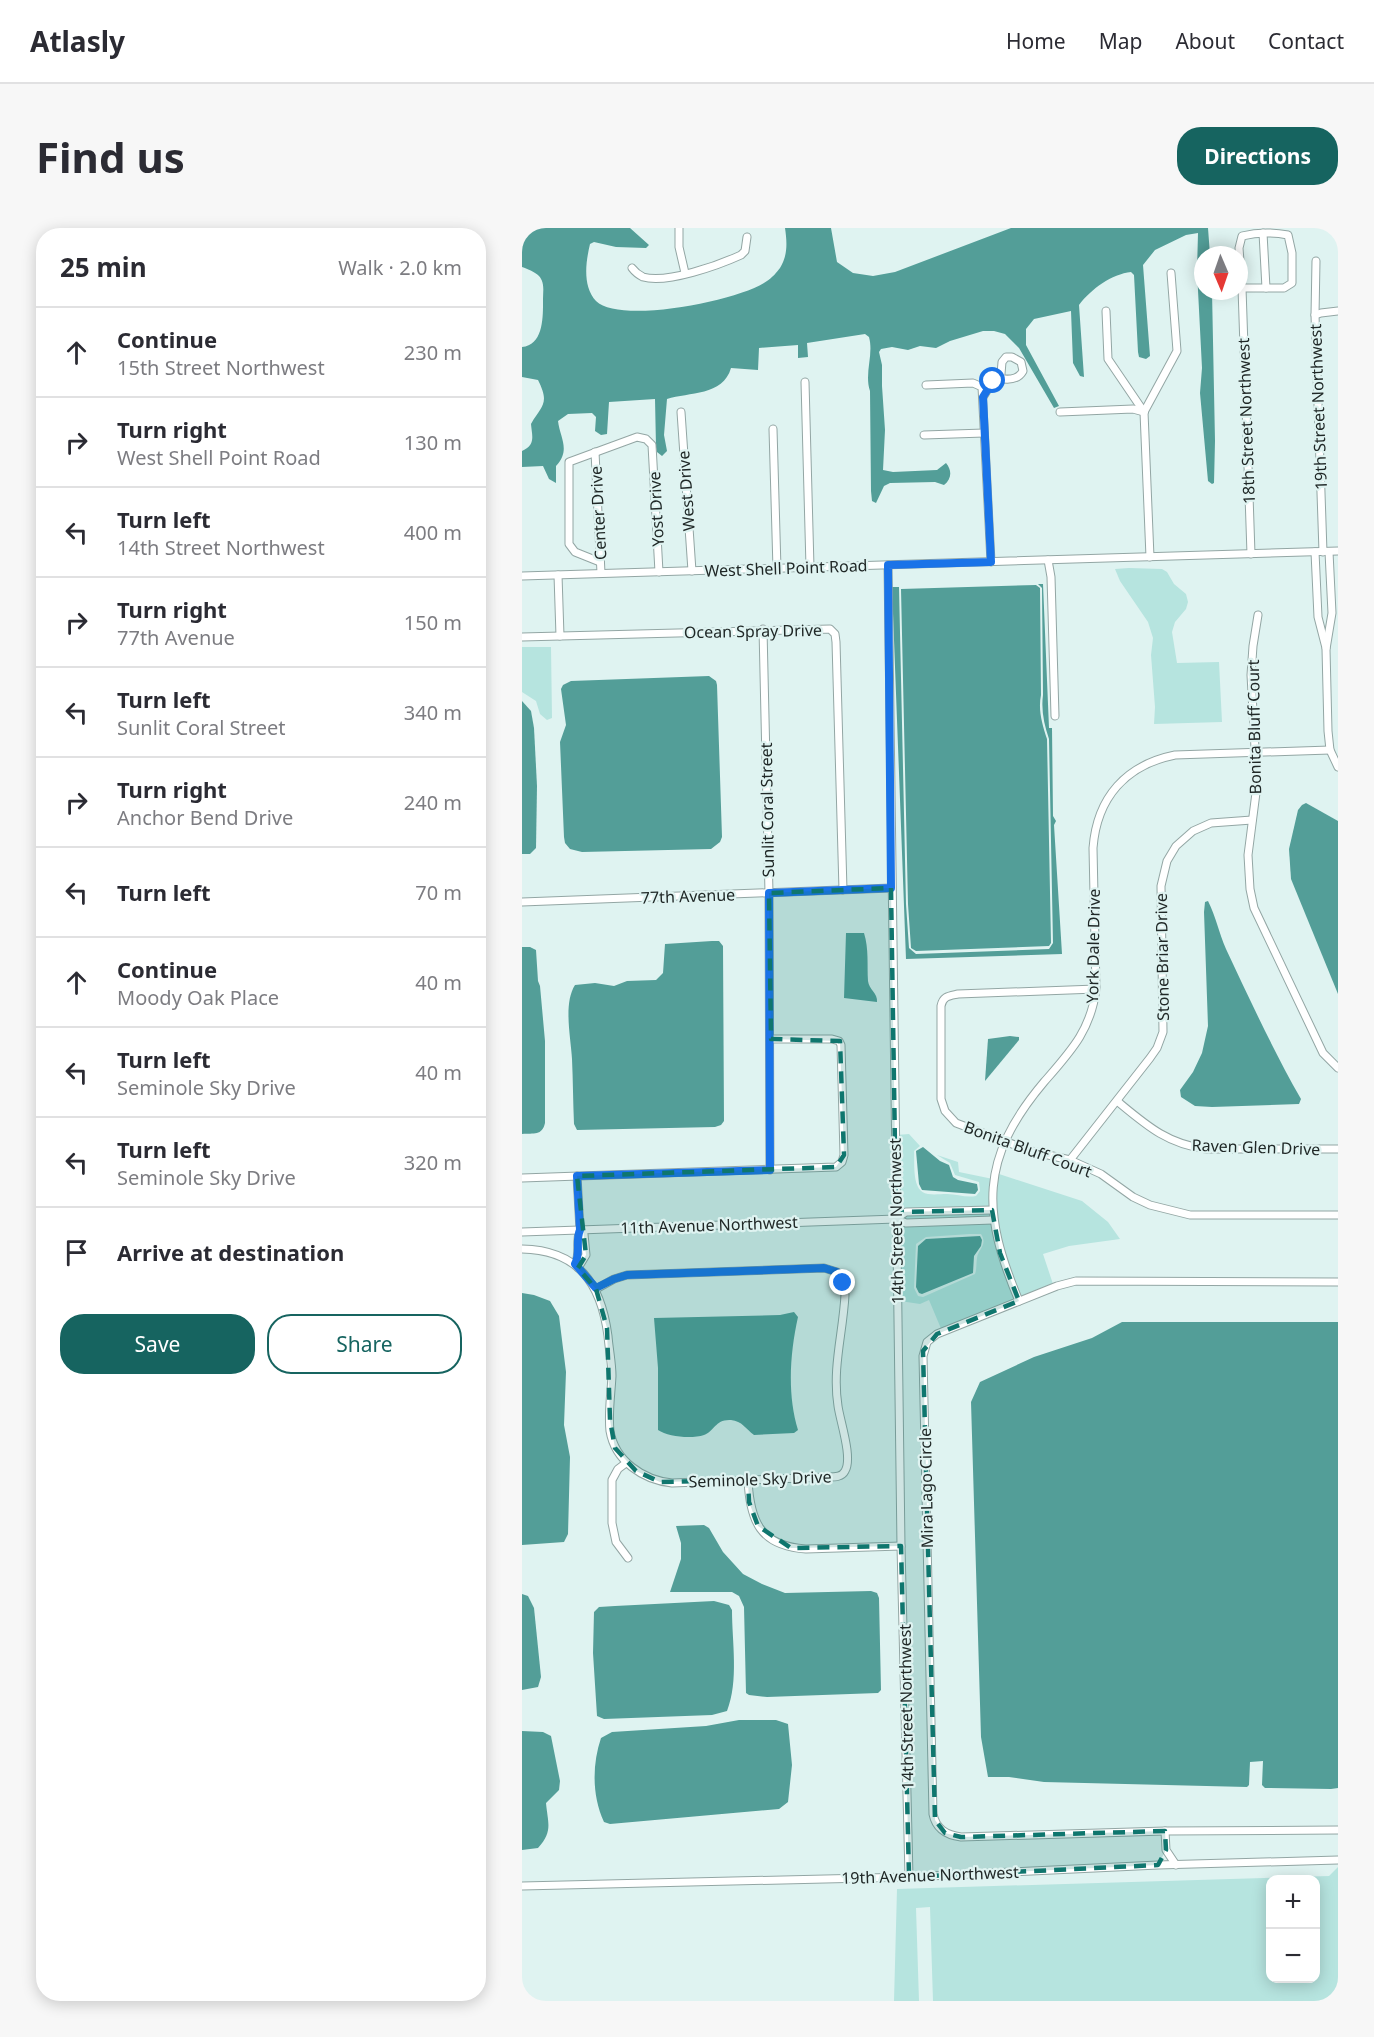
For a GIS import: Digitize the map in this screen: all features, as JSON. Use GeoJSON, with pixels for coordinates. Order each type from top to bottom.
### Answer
{"type":"FeatureCollection","features":[{"type":"Feature","properties":{"kind":"street"},"geometry":{"type":"LineString","coordinates":[[679,228],[679,247],[685,273]]}},
{"type":"Feature","properties":{"kind":"street"},"geometry":{"type":"LineString","coordinates":[[1248,288],[1266,288],[1284,288],[1292,283],[1292,253],[1288,235],[1263,233],[1266,288]]}},
{"type":"Feature","properties":{"kind":"street","name":"18th Street Northwest"},"geometry":{"type":"LineString","coordinates":[[1240,246],[1242,237],[1263,233]]}},
{"type":"Feature","properties":{"kind":"street"},"geometry":{"type":"LineString","coordinates":[[632,268],[640,276],[652,278],[685,273],[741,255],[745,251],[747,237]]}},
{"type":"Feature","properties":{"kind":"street","name":"19th Street Northwest"},"geometry":{"type":"LineString","coordinates":[[1316,261],[1315,315],[1322,552]]}},
{"type":"Feature","properties":{"kind":"street"},"geometry":{"type":"LineString","coordinates":[[1150,557],[1144,412],[1177,351],[1171,273]]}},
{"type":"Feature","properties":{"kind":"street","name":"18th Street Northwest"},"geometry":{"type":"LineString","coordinates":[[1242,300],[1251,554]]}},
{"type":"Feature","properties":{"kind":"street"},"geometry":{"type":"LineString","coordinates":[[1106,311],[1108,359],[1144,412]]}},
{"type":"Feature","properties":{"kind":"street"},"geometry":{"type":"LineString","coordinates":[[1315,315],[1321,312],[1338,311]]}},
{"type":"Feature","properties":{"kind":"street"},"geometry":{"type":"LineString","coordinates":[[983,397],[993,381],[1001,374],[1002,362],[1006,357],[1012,357],[1021,362],[1023,368],[1019,376],[1008,379],[998,378]]}},
{"type":"Feature","properties":{"kind":"street"},"geometry":{"type":"LineString","coordinates":[[805,382],[810,567]]}},
{"type":"Feature","properties":{"kind":"street"},"geometry":{"type":"LineString","coordinates":[[926,385],[973,383],[982,387],[991,562]]}},
{"type":"Feature","properties":{"kind":"street"},"geometry":{"type":"LineString","coordinates":[[1060,412],[1132,409],[1144,412]]}},
{"type":"Feature","properties":{"kind":"street","name":"West Drive"},"geometry":{"type":"LineString","coordinates":[[681,412],[692,571]]}},
{"type":"Feature","properties":{"kind":"street"},"geometry":{"type":"LineString","coordinates":[[773,429],[777,569]]}},
{"type":"Feature","properties":{"kind":"street"},"geometry":{"type":"LineString","coordinates":[[924,435],[984,433]]}},
{"type":"Feature","properties":{"kind":"street","name":"Yost Drive"},"geometry":{"type":"LineString","coordinates":[[595,452],[637,437],[645,439],[652,445],[659,572]]}},
{"type":"Feature","properties":{"kind":"street"},"geometry":{"type":"LineString","coordinates":[[595,452],[569,462],[569,544],[575,552],[600,562]]}},
{"type":"Feature","properties":{"kind":"street","name":"Center Drive"},"geometry":{"type":"LineString","coordinates":[[595,452],[601,573]]}},
{"type":"Feature","properties":{"kind":"street","name":"West Shell Point Road"},"geometry":{"type":"LineString","coordinates":[[522,576],[1338,551]]}},
{"type":"Feature","properties":{"kind":"street"},"geometry":{"type":"LineString","coordinates":[[1322,552],[1318,617],[1326,649]]}},
{"type":"Feature","properties":{"kind":"street"},"geometry":{"type":"LineString","coordinates":[[1322,552],[1332,613],[1326,649],[1330,750],[1338,767]]}},
{"type":"Feature","properties":{"kind":"street"},"geometry":{"type":"LineString","coordinates":[[1048,560],[1051,577],[1055,716]]}},
{"type":"Feature","properties":{"kind":"street","name":"14th Street Northwest"},"geometry":{"type":"LineString","coordinates":[[888,565],[901,1546],[909,1877]]}},
{"type":"Feature","properties":{"kind":"street"},"geometry":{"type":"LineString","coordinates":[[558,575],[560,636]]}},
{"type":"Feature","properties":{"kind":"street","name":"Bonita Bluff Court"},"geometry":{"type":"LineString","coordinates":[[1258,615],[1251,675],[1257,785],[1248,855],[1250,889],[1254,908],[1323,1053],[1338,1068]]}},
{"type":"Feature","properties":{"kind":"street","name":"Ocean Spray Drive"},"geometry":{"type":"LineString","coordinates":[[522,637],[830,628],[835,634],[843,890]]}},
{"type":"Feature","properties":{"kind":"street","name":"Sunlit Coral Street"},"geometry":{"type":"LineString","coordinates":[[763,629],[771,1039],[770,1170]]}},
{"type":"Feature","properties":{"kind":"street","name":"York Dale Drive"},"geometry":{"type":"LineString","coordinates":[[1019,1301],[1000,1253],[993,1220],[993,1186],[1005,1141],[1030,1100],[1080,1038],[1094,1008],[1096,989],[1093,848],[1094,831],[1106,800],[1124,779],[1144,764],[1161,758],[1175,755],[1330,750]]}},
{"type":"Feature","properties":{"kind":"street","name":"Stone Briar Drive"},"geometry":{"type":"LineString","coordinates":[[1070,1160],[1157,1048],[1163,1032],[1161,886],[1167,861],[1176,846],[1193,831],[1211,823],[1252,820]]}},
{"type":"Feature","properties":{"kind":"street","name":"77th Avenue"},"geometry":{"type":"LineString","coordinates":[[522,902],[891,888]]}},
{"type":"Feature","properties":{"kind":"street","name":"Bonita Bluff Court"},"geometry":{"type":"LineString","coordinates":[[1096,989],[958,994],[942,1000],[941,1100],[945,1112],[956,1123],[1032,1151],[1070,1160],[1101,1174],[1133,1197],[1167,1211],[1190,1215],[1338,1215]]}},
{"type":"Feature","properties":{"kind":"street"},"geometry":{"type":"LineString","coordinates":[[522,1178],[836,1167],[842,1162],[844,1155],[843,1051],[839,1041],[832,1038],[771,1039]]}},
{"type":"Feature","properties":{"kind":"street","name":"Raven Glen Drive"},"geometry":{"type":"LineString","coordinates":[[1117,1101],[1160,1135],[1188,1146],[1206,1149],[1338,1149]]}},
{"type":"Feature","properties":{"kind":"street"},"geometry":{"type":"LineString","coordinates":[[577,1176],[580,1230],[577,1266]]}},
{"type":"Feature","properties":{"kind":"street","name":"11th Avenue Northwest"},"geometry":{"type":"LineString","coordinates":[[896,1219],[906,1212],[992,1210]]}},
{"type":"Feature","properties":{"kind":"street","name":"11th Avenue Northwest"},"geometry":{"type":"LineString","coordinates":[[522,1232],[896,1219],[906,1223],[993,1220]]}},
{"type":"Feature","properties":{"kind":"street"},"geometry":{"type":"LineString","coordinates":[[577,1266],[586,1255],[584,1234],[580,1230]]}},
{"type":"Feature","properties":{"kind":"street"},"geometry":{"type":"LineString","coordinates":[[565,1258],[573,1255],[579,1248]]}},
{"type":"Feature","properties":{"kind":"street","name":"Seminole Sky Drive"},"geometry":{"type":"LineString","coordinates":[[522,1249],[552,1252],[565,1258],[577,1266],[596,1288],[607,1328],[610,1357],[611,1434],[615,1448],[626,1463],[647,1477],[660,1482],[829,1477],[840,1476],[845,1472],[846,1450],[835,1378],[845,1295],[843,1283],[837,1272],[824,1268],[627,1275],[596,1288]]}},
{"type":"Feature","properties":{"kind":"street","name":"Mira Lago Circle"},"geometry":{"type":"LineString","coordinates":[[1338,1282],[1076,1281],[1057,1286],[937,1334],[927,1341],[923,1351],[935,1820],[945,1833],[961,1837],[1165,1831],[1338,1830]]}},
{"type":"Feature","properties":{"kind":"street"},"geometry":{"type":"LineString","coordinates":[[626,1463],[618,1469],[612,1480],[612,1523],[616,1542],[628,1558]]}},
{"type":"Feature","properties":{"kind":"street"},"geometry":{"type":"LineString","coordinates":[[748,1480],[751,1512],[758,1526],[776,1542],[791,1548],[806,1550],[901,1546]]}},
{"type":"Feature","properties":{"kind":"street"},"geometry":{"type":"LineString","coordinates":[[1165,1831],[1166,1850],[1176,1865]]}},
{"type":"Feature","properties":{"kind":"street"},"geometry":{"type":"LineString","coordinates":[[1158,1865],[1166,1850]]}},
{"type":"Feature","properties":{"kind":"street","name":"19th Avenue Northwest"},"geometry":{"type":"LineString","coordinates":[[522,1886],[909,1877],[1158,1865],[1338,1860]]}},
{"type":"Feature","properties":{"kind":"highlighted area"},"geometry":{"type":"Polygon","coordinates":[[[891,888],[896,1212],[992,1210],[1000,1253],[1019,1301],[937,1334],[923,1351],[935,1820],[945,1833],[961,1837],[1165,1831],[1166,1850],[1158,1865],[909,1877],[901,1546],[791,1548],[758,1526],[749,1502],[748,1480],[660,1482],[636,1471],[615,1448],[610,1420],[607,1328],[596,1289],[578,1268],[586,1255],[577,1176],[836,1167],[844,1155],[840,1041],[771,1039],[769,893],[891,888]]]}},
{"type":"Feature","properties":{"kind":"shaded area"},"geometry":{"type":"Polygon","coordinates":[[[522,228],[630,228],[649,245],[646,248],[616,247],[594,242],[590,244],[586,273],[589,288],[596,301],[609,308],[629,311],[681,307],[708,302],[733,296],[767,281],[783,263],[786,248],[785,228],[831,228],[837,262],[853,273],[873,276],[895,272],[1011,228],[1208,228],[1209,246],[1198,246],[1198,233],[1186,235],[1155,250],[1143,265],[1150,356],[1146,359],[1139,357],[1138,352],[1134,275],[1131,272],[1102,283],[1079,305],[1084,377],[1080,376],[1073,363],[1071,311],[1034,319],[1026,329],[1026,345],[1059,406],[1054,408],[1019,348],[1005,334],[983,331],[950,341],[936,348],[920,346],[908,350],[892,347],[881,349],[879,352],[882,365],[885,430],[883,470],[893,472],[937,470],[946,463],[950,474],[949,480],[944,485],[935,482],[890,483],[884,486],[876,503],[872,501],[871,491],[870,391],[868,384],[870,344],[869,337],[865,334],[807,343],[808,357],[798,358],[798,345],[759,348],[758,370],[731,368],[721,384],[713,388],[667,399],[664,435],[667,451],[662,456],[657,452],[656,447],[655,399],[609,402],[607,434],[601,435],[595,431],[596,417],[592,413],[568,414],[558,421],[564,449],[556,466],[556,483],[549,479],[543,466],[522,467],[522,451],[531,443],[531,424],[543,404],[544,394],[538,380],[522,377],[522,347],[535,341],[541,329],[543,290],[539,276],[522,267],[522,228]]]}},
{"type":"Feature","properties":{"kind":"shaded area"},"geometry":{"type":"Polygon","coordinates":[[[1198,300],[1212,300],[1215,441],[1214,483],[1212,484],[1208,481],[1200,393],[1202,368],[1198,300]]]}},
{"type":"Feature","properties":{"kind":"shaded area"},"geometry":{"type":"Polygon","coordinates":[[[1115,569],[1162,569],[1186,594],[1188,602],[1186,609],[1175,622],[1172,632],[1177,663],[1219,662],[1222,722],[1154,724],[1151,655],[1153,638],[1148,622],[1120,581],[1115,569]]]}},
{"type":"Feature","properties":{"kind":"shaded area"},"geometry":{"type":"Polygon","coordinates":[[[1038,584],[1043,584],[1049,728],[1052,728],[1053,816],[1056,821],[1054,825],[1062,954],[906,959],[892,587],[899,587],[906,904],[909,948],[916,954],[1049,949],[1053,943],[1049,739],[1043,712],[1042,588],[1038,584]]]}},
{"type":"Feature","properties":{"kind":"shaded area"},"geometry":{"type":"Polygon","coordinates":[[[1036,585],[1040,588],[1040,712],[1047,739],[1051,943],[1049,946],[916,951],[911,948],[908,904],[901,589],[1036,585]]]}},
{"type":"Feature","properties":{"kind":"shaded area"},"geometry":{"type":"Polygon","coordinates":[[[522,647],[551,647],[552,718],[547,720],[540,714],[536,701],[522,692],[522,647]]]}},
{"type":"Feature","properties":{"kind":"shaded area"},"geometry":{"type":"Polygon","coordinates":[[[709,676],[716,681],[717,685],[722,837],[720,842],[711,849],[582,852],[570,849],[564,837],[560,742],[566,725],[561,689],[563,685],[571,681],[709,676]]]}},
{"type":"Feature","properties":{"kind":"shaded area"},"geometry":{"type":"Polygon","coordinates":[[[522,701],[531,711],[534,728],[537,786],[536,848],[530,854],[522,854],[522,701]]]}},
{"type":"Feature","properties":{"kind":"shaded area"},"geometry":{"type":"Polygon","coordinates":[[[1306,803],[1338,821],[1338,994],[1291,879],[1289,849],[1298,810],[1306,803]]]}},
{"type":"Feature","properties":{"kind":"shaded area"},"geometry":{"type":"Polygon","coordinates":[[[1208,901],[1226,949],[1301,1099],[1299,1104],[1195,1106],[1181,1097],[1180,1090],[1193,1072],[1202,1053],[1208,1026],[1204,912],[1205,902],[1208,901]]]}},
{"type":"Feature","properties":{"kind":"shaded area"},"geometry":{"type":"Polygon","coordinates":[[[846,933],[864,933],[868,981],[877,1002],[844,998],[846,933]]]}},
{"type":"Feature","properties":{"kind":"shaded area"},"geometry":{"type":"Polygon","coordinates":[[[719,941],[723,946],[724,1121],[721,1125],[577,1130],[574,1124],[569,1021],[569,1002],[575,985],[595,983],[614,986],[627,981],[656,980],[663,973],[665,944],[719,941]]]}},
{"type":"Feature","properties":{"kind":"shaded area"},"geometry":{"type":"Polygon","coordinates":[[[522,947],[536,950],[545,1041],[545,1123],[540,1132],[534,1134],[522,1134],[522,947]]]}},
{"type":"Feature","properties":{"kind":"shaded area"},"geometry":{"type":"Polygon","coordinates":[[[1019,1037],[1019,1040],[985,1081],[988,1039],[1019,1037]]]}},
{"type":"Feature","properties":{"kind":"shaded area"},"geometry":{"type":"Polygon","coordinates":[[[909,1134],[920,1146],[914,1151],[914,1169],[916,1183],[923,1192],[976,1196],[980,1191],[979,1182],[955,1175],[950,1163],[937,1155],[958,1162],[959,1172],[993,1179],[996,1173],[1082,1201],[1108,1222],[1120,1239],[1069,1246],[1043,1254],[1054,1287],[942,1331],[929,1300],[920,1304],[900,1301],[899,1223],[907,1220],[902,1218],[907,1215],[964,1207],[906,1208],[898,1213],[897,1135],[909,1134]],[[981,1234],[926,1237],[916,1244],[914,1288],[918,1296],[923,1297],[975,1274],[978,1255],[983,1244],[981,1234]]]}},
{"type":"Feature","properties":{"kind":"shaded area"},"geometry":{"type":"Polygon","coordinates":[[[923,1147],[940,1161],[949,1165],[953,1177],[977,1184],[978,1190],[975,1194],[922,1190],[919,1184],[916,1151],[923,1147]]]}},
{"type":"Feature","properties":{"kind":"shaded area"},"geometry":{"type":"Polygon","coordinates":[[[980,1236],[981,1246],[974,1256],[973,1273],[922,1294],[919,1293],[916,1287],[918,1246],[926,1239],[980,1236]]]}},
{"type":"Feature","properties":{"kind":"shaded area"},"geometry":{"type":"Polygon","coordinates":[[[522,1293],[550,1301],[559,1316],[566,1372],[564,1425],[570,1457],[568,1534],[564,1542],[522,1545],[522,1293]]]}},
{"type":"Feature","properties":{"kind":"shaded area"},"geometry":{"type":"Polygon","coordinates":[[[794,1312],[798,1317],[793,1345],[791,1388],[798,1430],[794,1433],[754,1435],[741,1424],[726,1420],[718,1423],[708,1433],[699,1436],[674,1436],[658,1430],[658,1368],[654,1318],[780,1315],[794,1312]]]}},
{"type":"Feature","properties":{"kind":"shaded area"},"geometry":{"type":"Polygon","coordinates":[[[1122,1322],[1338,1322],[1338,1788],[1265,1788],[1262,1785],[1263,1761],[1250,1762],[1247,1787],[1044,1782],[1009,1777],[988,1777],[981,1737],[971,1402],[980,1382],[1034,1357],[1092,1338],[1122,1322]]]}},
{"type":"Feature","properties":{"kind":"shaded area"},"geometry":{"type":"Polygon","coordinates":[[[704,1525],[709,1528],[723,1552],[743,1574],[762,1584],[785,1593],[871,1591],[877,1593],[881,1690],[878,1693],[767,1697],[746,1693],[744,1607],[739,1596],[732,1592],[670,1592],[681,1559],[681,1543],[676,1526],[704,1525]]]}},
{"type":"Feature","properties":{"kind":"shaded area"},"geometry":{"type":"Polygon","coordinates":[[[522,1594],[528,1596],[534,1608],[541,1677],[538,1687],[522,1690],[522,1594]]]}},
{"type":"Feature","properties":{"kind":"shaded area"},"geometry":{"type":"Polygon","coordinates":[[[714,1601],[729,1605],[732,1610],[734,1674],[727,1711],[712,1715],[604,1719],[597,1716],[593,1653],[594,1612],[599,1607],[714,1601]]]}},
{"type":"Feature","properties":{"kind":"shaded area"},"geometry":{"type":"Polygon","coordinates":[[[739,1720],[776,1720],[788,1724],[792,1765],[788,1802],[779,1809],[610,1824],[604,1822],[595,1791],[596,1759],[601,1738],[612,1732],[706,1726],[739,1720]]]}},
{"type":"Feature","properties":{"kind":"shaded area"},"geometry":{"type":"Polygon","coordinates":[[[522,1731],[543,1732],[551,1736],[560,1781],[559,1790],[546,1803],[548,1832],[546,1837],[538,1848],[522,1850],[522,1731]]]}},
{"type":"Feature","properties":{"kind":"shaded area"},"geometry":{"type":"Polygon","coordinates":[[[1338,1867],[1338,2001],[933,2001],[930,1907],[916,1908],[919,2001],[894,2001],[897,1889],[1266,1878],[1266,1983],[1320,1983],[1320,1876],[1329,1876],[1338,1867]]]}},
{"type":"Feature","properties":{"kind":"route"},"geometry":{"type":"LineString","coordinates":[[843,1283],[837,1272],[824,1268],[627,1275],[596,1288],[575,1264],[578,1259],[580,1230],[577,1176],[770,1170],[769,893],[891,888],[888,565],[991,562],[983,397],[993,381]]}}]}
